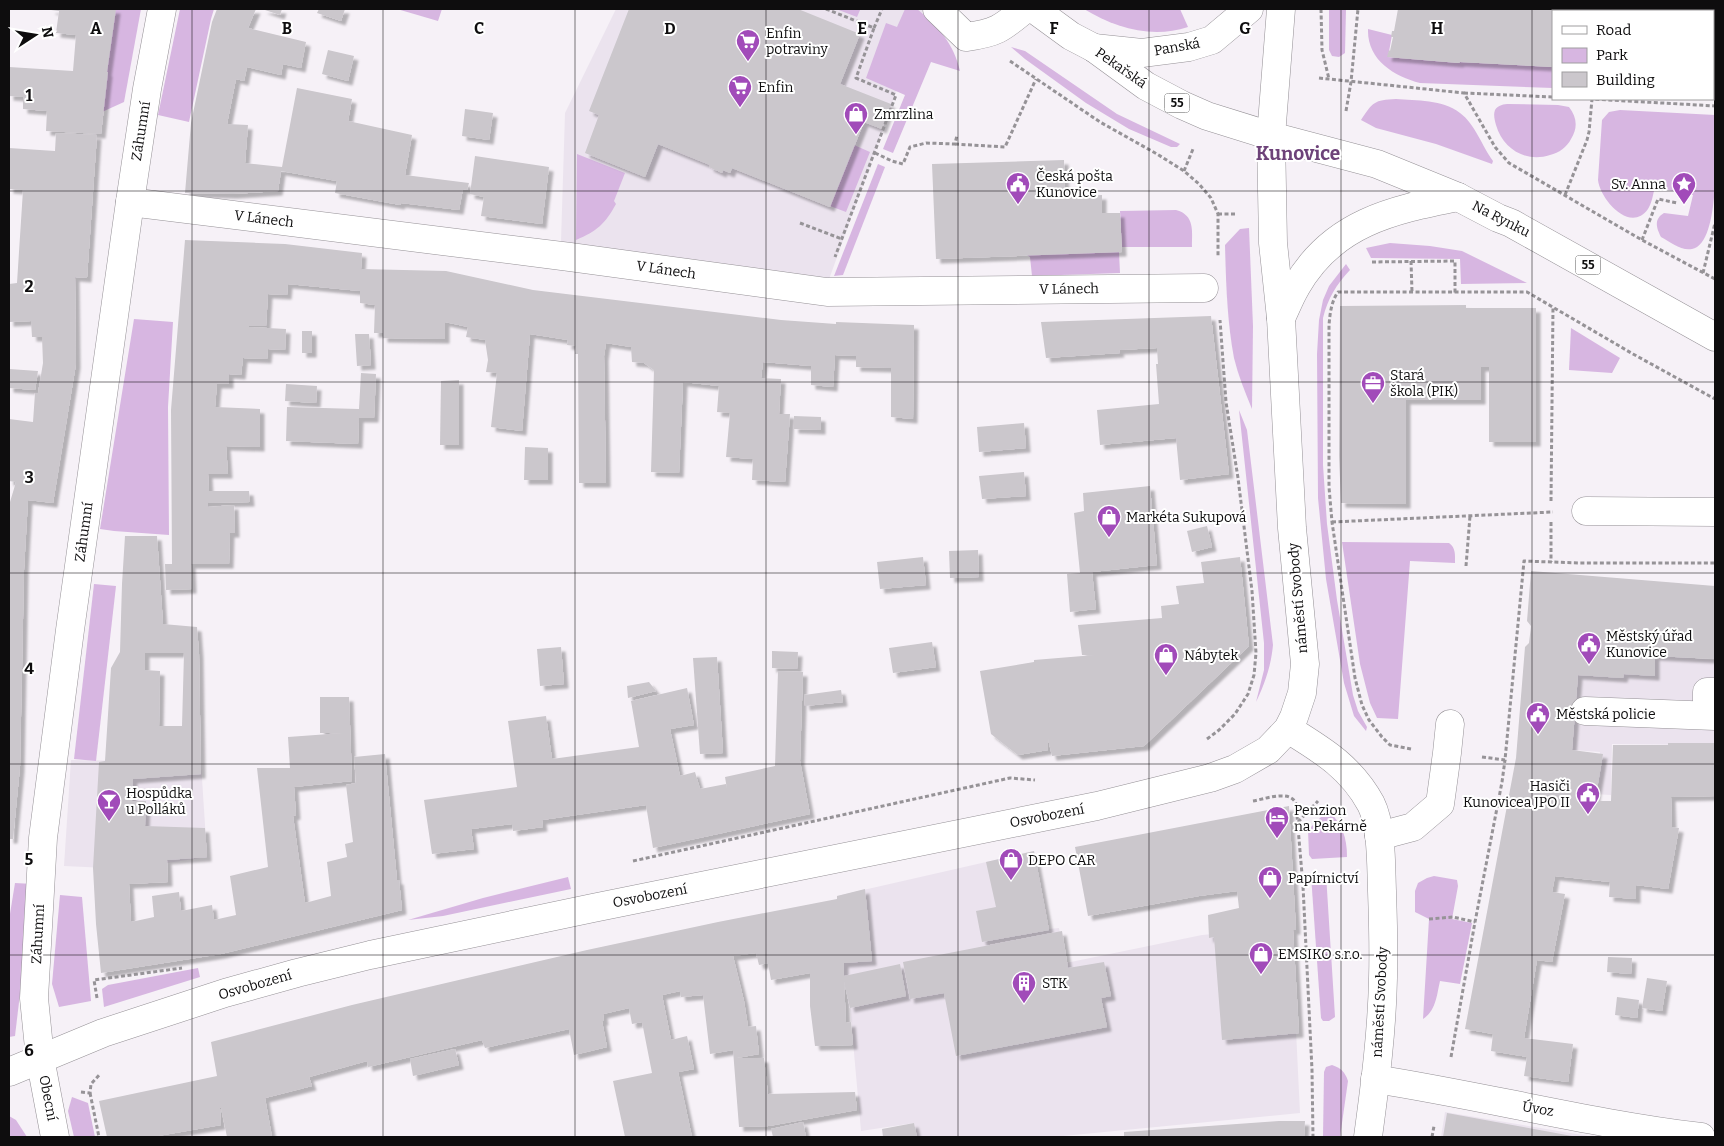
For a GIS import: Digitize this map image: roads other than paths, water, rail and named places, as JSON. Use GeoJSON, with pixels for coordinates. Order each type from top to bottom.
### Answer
{"type":"FeatureCollection","features":[{"type":"Feature","properties":{"kind":"main road","name":"Záhumní"},"geometry":{"type":"LineString","coordinates":[[40,1058],[34,998],[43,838],[130,202],[162,9]]}},
{"type":"Feature","properties":{"kind":"main road"},"geometry":{"type":"LineString","coordinates":[[937,9],[966,37],[987,34],[1002,28],[1025,9]]}},
{"type":"Feature","properties":{"kind":"main road","name":"Pekařská"},"geometry":{"type":"LineString","coordinates":[[1034,9],[1072,36],[1094,48],[1146,86],[1207,116],[1271,136]]}},
{"type":"Feature","properties":{"kind":"main road","name":"Panská"},"geometry":{"type":"LineString","coordinates":[[1094,48],[1142,53],[1189,48],[1212,40],[1250,9]]}},
{"type":"Feature","properties":{"kind":"main road"},"geometry":{"type":"LineString","coordinates":[[1271,136],[1281,9]]}},
{"type":"Feature","properties":{"kind":"main road","name":"Na Rynku"},"geometry":{"type":"LineString","coordinates":[[1271,136],[1377,164],[1458,197],[1511,223],[1715,338]]}},
{"type":"Feature","properties":{"kind":"main road","name":"náměstí Svobody"},"geometry":{"type":"LineString","coordinates":[[1271,136],[1273,242],[1281,318],[1291,519],[1305,664],[1302,693],[1288,729],[1329,754],[1352,776],[1361,787],[1372,807],[1379,836],[1383,978],[1379,1047],[1368,1137]]}},
{"type":"Feature","properties":{"kind":"main road","name":"náměstí Svobody"},"geometry":{"type":"LineString","coordinates":[[1281,318],[1296,286],[1319,255],[1342,236],[1371,220],[1414,206],[1458,197]]}},
{"type":"Feature","properties":{"kind":"main road","name":"V Lánech"},"geometry":{"type":"LineString","coordinates":[[130,202],[570,257],[827,292],[1204,288]]}},
{"type":"Feature","properties":{"kind":"main road"},"geometry":{"type":"LineString","coordinates":[[1586,511],[1715,512]]}},
{"type":"Feature","properties":{"kind":"main road"},"geometry":{"type":"LineString","coordinates":[[1585,711],[1712,708]]}},
{"type":"Feature","properties":{"kind":"main road"},"geometry":{"type":"LineString","coordinates":[[1379,836],[1413,827],[1440,804],[1450,724]]}},
{"type":"Feature","properties":{"kind":"main road","name":"Osvobození"},"geometry":{"type":"LineString","coordinates":[[9,1072],[103,1033],[225,993],[370,955],[1168,790],[1210,778],[1235,768],[1268,750],[1288,729]]}},
{"type":"Feature","properties":{"kind":"main road","name":"Obecní"},"geometry":{"type":"LineString","coordinates":[[40,1058],[56,1137]]}},
{"type":"Feature","properties":{"kind":"main road","name":"Úvoz"},"geometry":{"type":"LineString","coordinates":[[1375,1079],[1702,1137]]}},
{"type":"Feature","properties":{"kind":"place","name":"Enfin potraviny"},"geometry":{"type":"Point","coordinates":[748,62]}},
{"type":"Feature","properties":{"kind":"place","name":"Enfin"},"geometry":{"type":"Point","coordinates":[740,108]}},
{"type":"Feature","properties":{"kind":"place","name":"Zmrzlina"},"geometry":{"type":"Point","coordinates":[856,135]}},
{"type":"Feature","properties":{"kind":"place","name":"Česká pošta Kunovice"},"geometry":{"type":"Point","coordinates":[1018,205]}},
{"type":"Feature","properties":{"kind":"place","name":"Sv. Anna"},"geometry":{"type":"Point","coordinates":[1684,205]}},
{"type":"Feature","properties":{"kind":"place","name":"Stará škola (PIK)"},"geometry":{"type":"Point","coordinates":[1373,404]}},
{"type":"Feature","properties":{"kind":"place","name":"Markéta Sukupová"},"geometry":{"type":"Point","coordinates":[1109,538]}},
{"type":"Feature","properties":{"kind":"place","name":"Městský úřad Kunovice"},"geometry":{"type":"Point","coordinates":[1589,665]}},
{"type":"Feature","properties":{"kind":"place","name":"Nábytek"},"geometry":{"type":"Point","coordinates":[1166,676]}},
{"type":"Feature","properties":{"kind":"place","name":"Městská policie"},"geometry":{"type":"Point","coordinates":[1538,735]}},
{"type":"Feature","properties":{"kind":"place","name":"Hasiči Kunovicea JPO II"},"geometry":{"type":"Point","coordinates":[1588,815]}},
{"type":"Feature","properties":{"kind":"place","name":"Hospůdka u Polláků"},"geometry":{"type":"Point","coordinates":[109,822]}},
{"type":"Feature","properties":{"kind":"place","name":"Penzion na Pekárně"},"geometry":{"type":"Point","coordinates":[1277,839]}},
{"type":"Feature","properties":{"kind":"place","name":"DEPO CAR"},"geometry":{"type":"Point","coordinates":[1011,881]}},
{"type":"Feature","properties":{"kind":"place","name":"Papírnictví"},"geometry":{"type":"Point","coordinates":[1270,899]}},
{"type":"Feature","properties":{"kind":"place","name":"EMSIKO s.r.o."},"geometry":{"type":"Point","coordinates":[1261,975]}},
{"type":"Feature","properties":{"kind":"place","name":"STK"},"geometry":{"type":"Point","coordinates":[1024,1004]}},
{"type":"Feature","properties":{"kind":"district","name":"Kunovice"},"geometry":{"type":"Point","coordinates":[1298,153]}}]}
